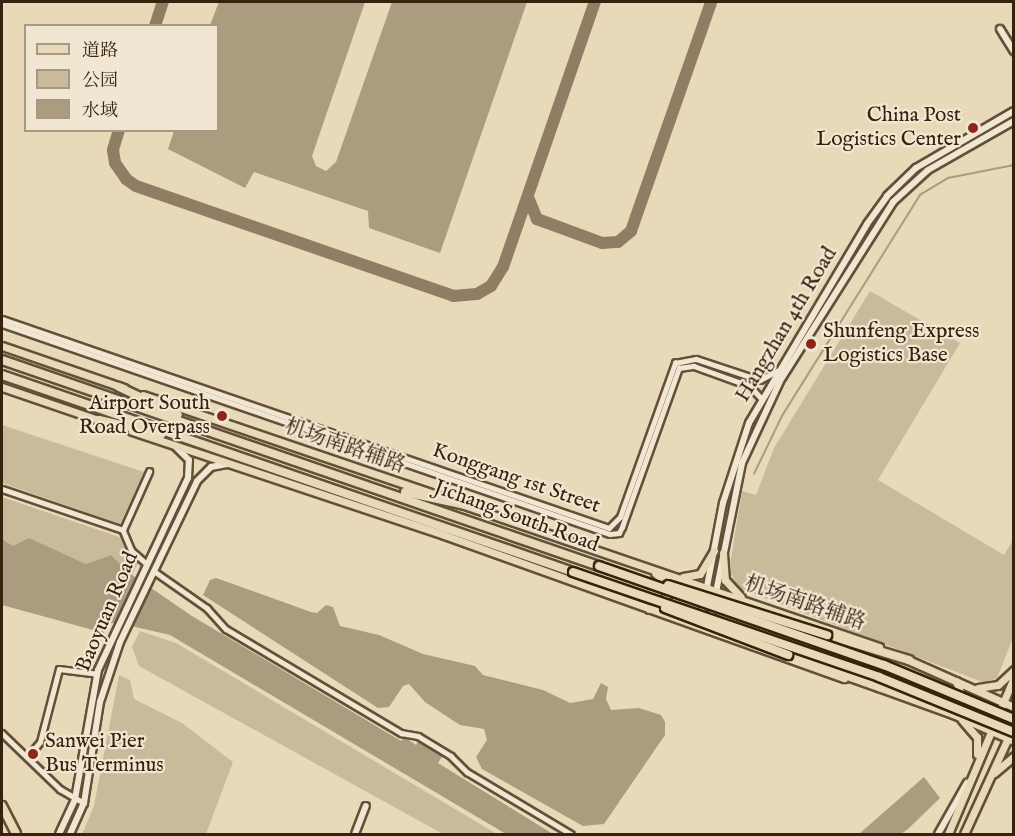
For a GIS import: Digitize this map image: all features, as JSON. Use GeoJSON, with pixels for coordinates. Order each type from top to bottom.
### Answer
{"type":"FeatureCollection","features":[{"type":"Feature","properties":{"kind":"highway","name":"Jichang South Road"},"geometry":{"type":"LineString","coordinates":[[2,360],[374,485],[578,559],[884,665],[1014,719]]}},
{"type":"Feature","properties":{"kind":"highway","name":"Jichang South Road"},"geometry":{"type":"LineString","coordinates":[[2,375],[879,677],[1012,737]]}},
{"type":"Feature","properties":{"kind":"highway"},"geometry":{"type":"LineString","coordinates":[[119,387],[210,430]]}},
{"type":"Feature","properties":{"kind":"highway"},"geometry":{"type":"LineString","coordinates":[[99,420],[205,445]]}},
{"type":"Feature","properties":{"kind":"highway"},"geometry":{"type":"LineString","coordinates":[[374,485],[465,506]]}},
{"type":"Feature","properties":{"kind":"highway"},"geometry":{"type":"LineString","coordinates":[[599,566],[909,660]]}},
{"type":"Feature","properties":{"kind":"highway"},"geometry":{"type":"LineString","coordinates":[[595,579],[788,655],[881,688]]}},
{"type":"Feature","properties":{"kind":"highway"},"geometry":{"type":"LineString","coordinates":[[2,806],[16,834]]}},
{"type":"Feature","properties":{"kind":"main road","name":"机场南路辅路"},"geometry":{"type":"LineString","coordinates":[[2,346],[754,603],[909,660],[1014,707]]}},
{"type":"Feature","properties":{"kind":"main road"},"geometry":{"type":"LineString","coordinates":[[2,387],[243,467],[818,671],[881,688],[1012,737]]}},
{"type":"Feature","properties":{"kind":"main road"},"geometry":{"type":"LineString","coordinates":[[664,574],[696,576],[704,571],[714,550]]}},
{"type":"Feature","properties":{"kind":"main road"},"geometry":{"type":"LineString","coordinates":[[723,553],[727,584],[754,603]]}},
{"type":"Feature","properties":{"kind":"main road"},"geometry":{"type":"LineString","coordinates":[[638,564],[663,579],[668,589],[661,605],[646,609]]}},
{"type":"Feature","properties":{"kind":"main road"},"geometry":{"type":"LineString","coordinates":[[969,687],[994,687],[1014,670]]}},
{"type":"Feature","properties":{"kind":"main road"},"geometry":{"type":"LineString","coordinates":[[948,834],[989,730],[1014,677]]}},
{"type":"Feature","properties":{"kind":"main road"},"geometry":{"type":"LineString","coordinates":[[944,710],[956,707],[962,697],[954,680]]}},
{"type":"Feature","properties":{"kind":"main road"},"geometry":{"type":"LineString","coordinates":[[953,714],[975,733],[976,762]]}},
{"type":"Feature","properties":{"kind":"main road"},"geometry":{"type":"LineString","coordinates":[[966,834],[990,777],[1012,737],[1014,725]]}},
{"type":"Feature","properties":{"kind":"main road"},"geometry":{"type":"LineString","coordinates":[[990,777],[1014,756]]}},
{"type":"Feature","properties":{"kind":"street"},"geometry":{"type":"LineString","coordinates":[[1014,43],[1000,30],[1014,51]]}},
{"type":"Feature","properties":{"kind":"street","name":"Hangzhan 4th Road"},"geometry":{"type":"LineString","coordinates":[[699,628],[732,468],[761,398],[777,370],[875,212],[895,187],[929,159],[1014,111]]}},
{"type":"Feature","properties":{"kind":"street","name":"Hangzhan 4th Road"},"geometry":{"type":"LineString","coordinates":[[708,632],[738,476],[761,416],[880,220],[899,195],[928,170],[1014,121]]}},
{"type":"Feature","properties":{"kind":"street","name":"Konggang 1st Street"},"geometry":{"type":"LineString","coordinates":[[2,319],[609,528],[620,518],[668,374],[675,363],[696,359],[760,380],[777,370]]}},
{"type":"Feature","properties":{"kind":"street","name":"Konggang 1st Street"},"geometry":{"type":"LineString","coordinates":[[2,324],[610,534],[622,527],[679,368],[694,366],[750,386],[761,398]]}},
{"type":"Feature","properties":{"kind":"street"},"geometry":{"type":"LineString","coordinates":[[165,441],[187,457],[188,478]]}},
{"type":"Feature","properties":{"kind":"street"},"geometry":{"type":"LineString","coordinates":[[188,478],[195,472],[197,481],[215,465],[243,467]]}},
{"type":"Feature","properties":{"kind":"street"},"geometry":{"type":"LineString","coordinates":[[146,563],[132,551],[123,530],[149,472]]}},
{"type":"Feature","properties":{"kind":"street","name":"Baoyuan Road"},"geometry":{"type":"LineString","coordinates":[[59,834],[75,799],[98,674],[111,638],[188,478]]}},
{"type":"Feature","properties":{"kind":"street","name":"Baoyuan Road"},"geometry":{"type":"LineString","coordinates":[[70,834],[84,803],[100,702],[120,642],[197,481]]}},
{"type":"Feature","properties":{"kind":"street"},"geometry":{"type":"LineString","coordinates":[[2,489],[123,530]]}},
{"type":"Feature","properties":{"kind":"street"},"geometry":{"type":"LineString","coordinates":[[152,575],[207,608],[226,629],[401,733],[418,736],[443,751],[467,772],[570,834]]}},
{"type":"Feature","properties":{"kind":"street"},"geometry":{"type":"LineString","coordinates":[[28,756],[40,742],[59,669],[98,674]]}},
{"type":"Feature","properties":{"kind":"street"},"geometry":{"type":"LineString","coordinates":[[2,734],[75,799],[84,803]]}},
{"type":"Feature","properties":{"kind":"street"},"geometry":{"type":"LineString","coordinates":[[938,834],[969,780]]}},
{"type":"Feature","properties":{"kind":"street"},"geometry":{"type":"LineString","coordinates":[[355,834],[366,806]]}},
{"type":"Feature","properties":{"kind":"green space"},"geometry":{"type":"Polygon","coordinates":[[[870,291],[960,343],[878,480],[1004,555],[1013,540],[1013,638],[997,678],[985,683],[739,588],[729,571],[742,491],[756,495],[774,448],[870,291]]]}},
{"type":"Feature","properties":{"kind":"green space"},"geometry":{"type":"Polygon","coordinates":[[[2,425],[144,472],[120,524],[2,483],[2,425]]]}},
{"type":"Feature","properties":{"kind":"green space"},"geometry":{"type":"Polygon","coordinates":[[[2,497],[122,538],[138,563],[132,575],[111,555],[86,564],[29,539],[13,546],[2,539],[2,497]]]}},
{"type":"Feature","properties":{"kind":"green space"},"geometry":{"type":"Polygon","coordinates":[[[140,631],[176,643],[497,834],[443,834],[139,666],[132,647],[140,631]]]}},
{"type":"Feature","properties":{"kind":"green space"},"geometry":{"type":"Polygon","coordinates":[[[119,675],[130,680],[134,699],[182,723],[233,762],[206,834],[82,834],[94,806],[119,675]]]}},
{"type":"Feature","properties":{"kind":"water"},"geometry":{"type":"Polygon","coordinates":[[[219,2],[365,2],[312,156],[316,166],[326,171],[336,162],[392,2],[527,2],[440,253],[369,228],[368,211],[254,172],[245,188],[168,149],[174,132],[219,132],[219,24],[210,24],[219,2]]]}},
{"type":"Feature","properties":{"kind":"water"},"geometry":{"type":"Polygon","coordinates":[[[29,538],[86,564],[111,555],[132,575],[192,616],[401,741],[404,737],[416,745],[419,740],[443,755],[438,763],[553,834],[506,834],[170,635],[118,623],[109,623],[104,633],[2,605],[2,539],[13,546],[29,538]]]}},
{"type":"Feature","properties":{"kind":"water"},"geometry":{"type":"Polygon","coordinates":[[[216,578],[311,612],[317,613],[326,605],[333,607],[340,626],[379,635],[423,654],[475,666],[483,675],[543,690],[570,703],[593,699],[601,683],[608,687],[606,699],[611,710],[639,708],[661,715],[665,722],[665,735],[604,824],[583,826],[482,769],[476,757],[487,740],[484,729],[460,725],[425,702],[409,684],[403,686],[389,707],[378,708],[203,595],[210,580],[216,578]]]}},
{"type":"Feature","properties":{"kind":"water"},"geometry":{"type":"Polygon","coordinates":[[[924,777],[940,798],[908,829],[901,834],[859,834],[924,777]]]}},
{"type":"Feature","properties":{"kind":"waterway"},"geometry":{"type":"LineString","coordinates":[[754,474],[782,416],[920,195],[948,178],[1014,165]]}},
{"type":"Feature","properties":{"kind":"taxiway"},"geometry":{"type":"LineString","coordinates":[[156,24],[163,2]]}},
{"type":"Feature","properties":{"kind":"taxiway"},"geometry":{"type":"LineString","coordinates":[[118,132],[113,150],[115,163],[126,179],[136,186],[453,296],[477,294],[491,286],[503,267],[595,2]]}},
{"type":"Feature","properties":{"kind":"taxiway"},"geometry":{"type":"LineString","coordinates":[[528,197],[537,219],[602,243],[618,242],[631,231],[711,2]]}},
{"type":"Feature","properties":{"kind":"place","name":"China Post Logistics Center"},"geometry":{"type":"Point","coordinates":[973,128]}},
{"type":"Feature","properties":{"kind":"place","name":"Shunfeng Express Logistics Base"},"geometry":{"type":"Point","coordinates":[811,344]}},
{"type":"Feature","properties":{"kind":"place","name":"Airport South Road Overpass"},"geometry":{"type":"Point","coordinates":[222,416]}},
{"type":"Feature","properties":{"kind":"place","name":"Sanwei Pier Bus Terminus"},"geometry":{"type":"Point","coordinates":[33,754]}}]}
